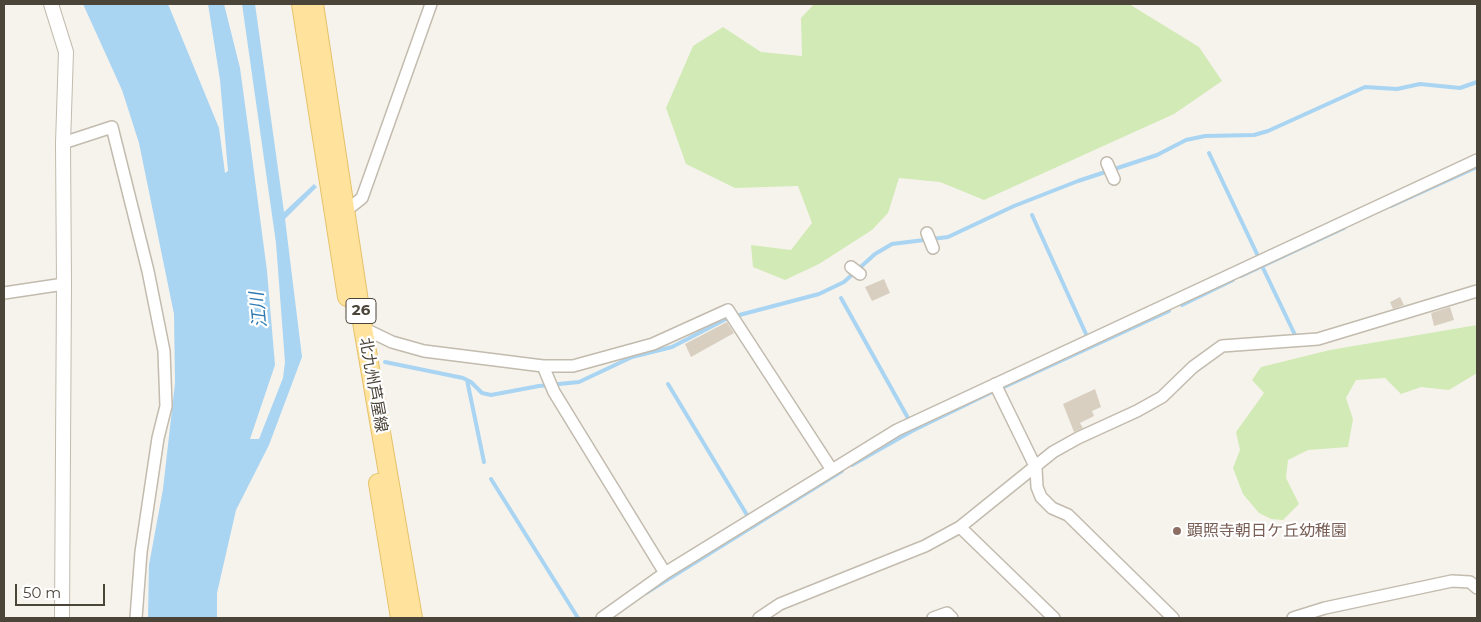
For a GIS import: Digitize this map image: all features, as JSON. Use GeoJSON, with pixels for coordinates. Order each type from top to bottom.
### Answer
{"type":"FeatureCollection","features":[{"type":"Feature","properties":{"kind":"main road","name":"北九州芦屋線"},"geometry":{"type":"LineString","coordinates":[[301,4],[363,328],[413,618]]}},
{"type":"Feature","properties":{"kind":"main road","name":"北九州芦屋線"},"geometry":{"type":"LineString","coordinates":[[314,4],[340,214],[400,618]]}},
{"type":"Feature","properties":{"kind":"street"},"geometry":{"type":"LineString","coordinates":[[51,4],[66,52],[63,143],[62,618]]}},
{"type":"Feature","properties":{"kind":"street"},"geometry":{"type":"LineString","coordinates":[[340,214],[362,198],[431,4]]}},
{"type":"Feature","properties":{"kind":"street"},"geometry":{"type":"LineString","coordinates":[[63,143],[112,127],[148,271],[164,351],[166,406],[158,438],[141,552],[136,618]]}},
{"type":"Feature","properties":{"kind":"street"},"geometry":{"type":"LineString","coordinates":[[602,618],[665,573],[897,430],[1477,160]]}},
{"type":"Feature","properties":{"kind":"street"},"geometry":{"type":"LineString","coordinates":[[1107,164],[1114,179]]}},
{"type":"Feature","properties":{"kind":"street"},"geometry":{"type":"LineString","coordinates":[[927,233],[933,248]]}},
{"type":"Feature","properties":{"kind":"street"},"geometry":{"type":"LineString","coordinates":[[4,293],[64,284]]}},
{"type":"Feature","properties":{"kind":"street"},"geometry":{"type":"LineString","coordinates":[[759,618],[780,604],[925,546],[960,527],[1036,468],[1053,452],[1078,438],[1138,411],[1162,397],[1193,366],[1222,346],[1318,339],[1477,291]]}},
{"type":"Feature","properties":{"kind":"street"},"geometry":{"type":"LineString","coordinates":[[363,328],[392,342],[424,351],[543,366],[573,366],[653,344],[728,310],[832,470]]}},
{"type":"Feature","properties":{"kind":"street"},"geometry":{"type":"LineString","coordinates":[[543,366],[554,392],[665,573]]}},
{"type":"Feature","properties":{"kind":"street"},"geometry":{"type":"LineString","coordinates":[[995,384],[1036,468],[1037,487],[1041,497],[1052,508],[1068,515],[1173,618]]}},
{"type":"Feature","properties":{"kind":"street"},"geometry":{"type":"LineString","coordinates":[[960,527],[1054,618]]}},
{"type":"Feature","properties":{"kind":"street"},"geometry":{"type":"LineString","coordinates":[[1293,618],[1325,608],[1452,581],[1470,582],[1477,588]]}},
{"type":"Feature","properties":{"kind":"street"},"geometry":{"type":"LineString","coordinates":[[933,618],[947,613],[952,618]]}},
{"type":"Feature","properties":{"kind":"green space"},"geometry":{"type":"Polygon","coordinates":[[[814,4],[1129,4],[1199,47],[1222,81],[1174,114],[984,200],[940,182],[899,178],[888,213],[872,230],[819,264],[785,280],[753,267],[751,245],[791,250],[812,223],[798,186],[735,188],[686,164],[666,108],[693,46],[723,27],[761,52],[802,56],[801,18],[814,4]]]}},
{"type":"Feature","properties":{"kind":"green space"},"geometry":{"type":"Polygon","coordinates":[[[1477,325],[1477,373],[1449,390],[1421,387],[1401,394],[1385,378],[1356,380],[1346,398],[1353,419],[1348,447],[1308,450],[1288,460],[1286,478],[1299,504],[1283,520],[1271,519],[1259,513],[1243,494],[1233,468],[1240,450],[1236,432],[1264,393],[1252,380],[1261,367],[1330,350],[1477,325]]]}},
{"type":"Feature","properties":{"kind":"water","name":"江川"},"geometry":{"type":"Polygon","coordinates":[[[83,4],[168,4],[219,128],[225,173],[228,171],[220,80],[208,4],[224,4],[240,68],[267,271],[275,365],[250,439],[259,439],[283,378],[285,362],[276,243],[242,4],[255,4],[284,212],[314,184],[317,187],[285,219],[302,357],[269,445],[236,510],[217,593],[217,618],[148,618],[149,565],[163,489],[175,383],[174,314],[139,143],[122,90],[83,4]]]}},
{"type":"Feature","properties":{"kind":"building"},"geometry":{"type":"Polygon","coordinates":[[[884,279],[890,293],[872,301],[865,287],[884,279]]]}},
{"type":"Feature","properties":{"kind":"building"},"geometry":{"type":"Polygon","coordinates":[[[1400,297],[1404,305],[1393,309],[1390,302],[1400,297]]]}},
{"type":"Feature","properties":{"kind":"building"},"geometry":{"type":"Polygon","coordinates":[[[1450,307],[1454,320],[1434,326],[1431,313],[1450,307]]]}},
{"type":"Feature","properties":{"kind":"building"},"geometry":{"type":"Polygon","coordinates":[[[727,322],[734,333],[691,357],[685,344],[727,322]]]}},
{"type":"Feature","properties":{"kind":"building"},"geometry":{"type":"Polygon","coordinates":[[[1095,389],[1101,407],[1092,411],[1094,416],[1080,423],[1083,428],[1074,432],[1063,404],[1095,389]]]}},
{"type":"Feature","properties":{"kind":"waterway"},"geometry":{"type":"LineString","coordinates":[[385,362],[463,378],[471,382],[482,393],[491,395],[539,386],[579,382],[632,357],[672,347],[728,318],[819,294],[844,282],[875,254],[892,244],[948,237],[1014,206],[1078,181],[1157,155],[1186,140],[1205,136],[1254,135],[1268,131],[1365,87],[1397,89],[1420,84],[1460,88],[1477,82]]}},
{"type":"Feature","properties":{"kind":"waterway"},"geometry":{"type":"LineString","coordinates":[[1209,153],[1258,256]]}},
{"type":"Feature","properties":{"kind":"waterway"},"geometry":{"type":"LineString","coordinates":[[1391,206],[1477,167]]}},
{"type":"Feature","properties":{"kind":"waterway"},"geometry":{"type":"LineString","coordinates":[[1032,215],[1086,334]]}},
{"type":"Feature","properties":{"kind":"waterway"},"geometry":{"type":"LineString","coordinates":[[1241,276],[1344,228]]}},
{"type":"Feature","properties":{"kind":"waterway"},"geometry":{"type":"LineString","coordinates":[[1263,268],[1296,337]]}},
{"type":"Feature","properties":{"kind":"waterway"},"geometry":{"type":"LineString","coordinates":[[1182,305],[1233,280]]}},
{"type":"Feature","properties":{"kind":"waterway"},"geometry":{"type":"LineString","coordinates":[[841,298],[908,418]]}},
{"type":"Feature","properties":{"kind":"waterway"},"geometry":{"type":"LineString","coordinates":[[1004,387],[1169,311]]}},
{"type":"Feature","properties":{"kind":"waterway"},"geometry":{"type":"LineString","coordinates":[[467,380],[484,462]]}},
{"type":"Feature","properties":{"kind":"waterway"},"geometry":{"type":"LineString","coordinates":[[668,384],[747,515]]}},
{"type":"Feature","properties":{"kind":"waterway"},"geometry":{"type":"LineString","coordinates":[[852,465],[912,431],[992,392]]}},
{"type":"Feature","properties":{"kind":"waterway"},"geometry":{"type":"LineString","coordinates":[[646,593],[842,471]]}},
{"type":"Feature","properties":{"kind":"waterway"},"geometry":{"type":"LineString","coordinates":[[491,479],[578,618]]}},
{"type":"Feature","properties":{"kind":"place","name":"顕照寺朝日ケ丘幼稚園"},"geometry":{"type":"Point","coordinates":[1177,531]}}]}
